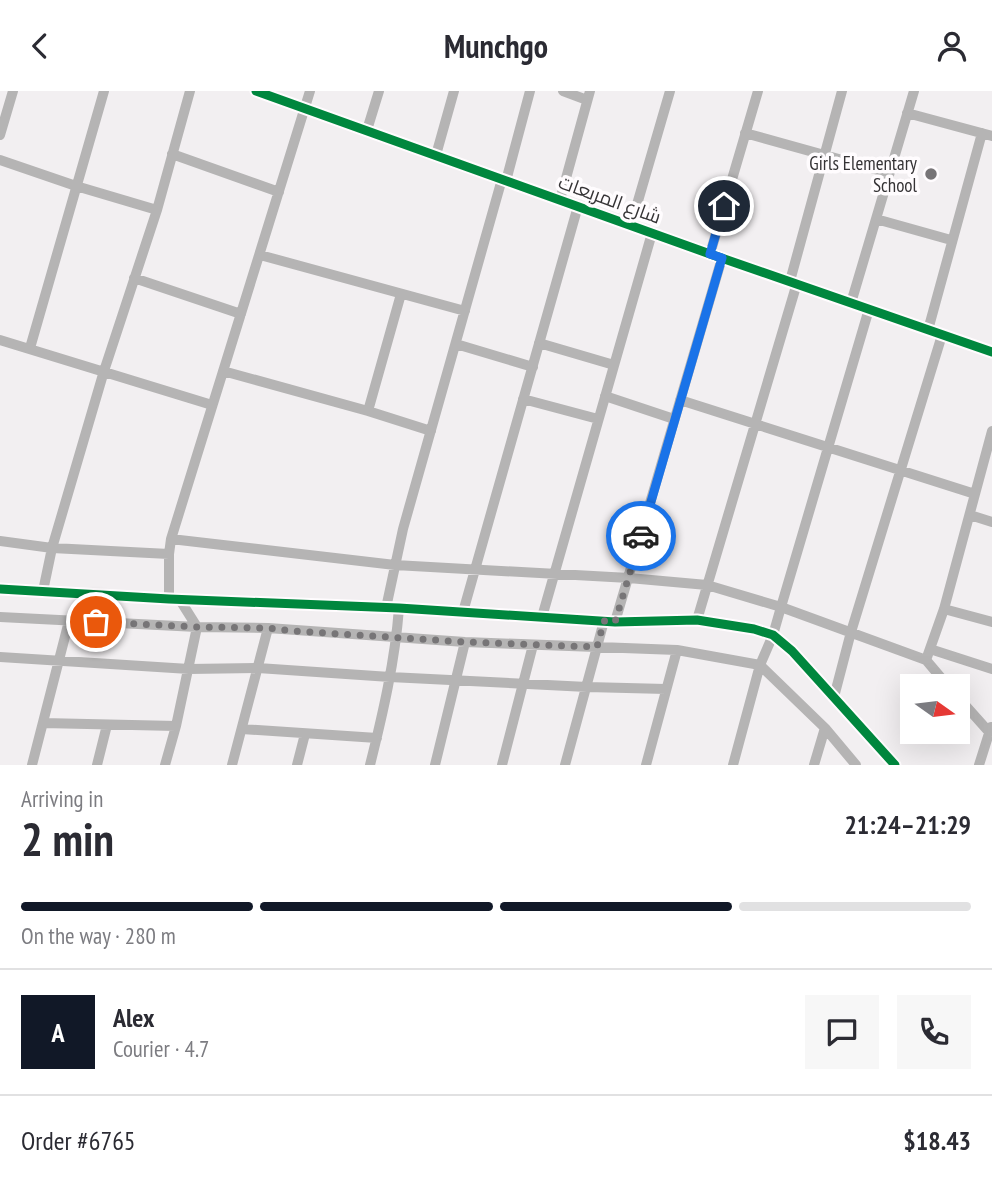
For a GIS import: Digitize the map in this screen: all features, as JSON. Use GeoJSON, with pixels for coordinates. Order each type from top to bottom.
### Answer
{"type":"FeatureCollection","features":[{"type":"Feature","properties":{"kind":"street"},"geometry":{"type":"LineString","coordinates":[[0,135],[13,91]]}},
{"type":"Feature","properties":{"kind":"street"},"geometry":{"type":"LineString","coordinates":[[30,348],[104,91]]}},
{"type":"Feature","properties":{"kind":"street"},"geometry":{"type":"LineString","coordinates":[[43,591],[52,548],[104,371],[157,210],[190,91]]}},
{"type":"Feature","properties":{"kind":"street","name":"شارع المربعات"},"geometry":{"type":"LineString","coordinates":[[256,91],[992,352]]}},
{"type":"Feature","properties":{"kind":"street"},"geometry":{"type":"LineString","coordinates":[[197,627],[174,599],[169,554],[171,539],[310,91]]}},
{"type":"Feature","properties":{"kind":"street"},"geometry":{"type":"LineString","coordinates":[[367,130],[379,91]]}},
{"type":"Feature","properties":{"kind":"street"},"geometry":{"type":"LineString","coordinates":[[436,155],[454,91]]}},
{"type":"Feature","properties":{"kind":"street"},"geometry":{"type":"LineString","coordinates":[[386,608],[403,529],[530,91]]}},
{"type":"Feature","properties":{"kind":"street"},"geometry":{"type":"LineString","coordinates":[[560,200],[588,95],[563,91]]}},
{"type":"Feature","properties":{"kind":"street"},"geometry":{"type":"LineString","coordinates":[[631,225],[670,91]]}},
{"type":"Feature","properties":{"kind":"street"},"geometry":{"type":"LineString","coordinates":[[710,254],[758,91]]}},
{"type":"Feature","properties":{"kind":"street"},"geometry":{"type":"LineString","coordinates":[[697,621],[794,282],[842,91]]}},
{"type":"Feature","properties":{"kind":"street"},"geometry":{"type":"LineString","coordinates":[[851,303],[914,91]]}},
{"type":"Feature","properties":{"kind":"street"},"geometry":{"type":"LineString","coordinates":[[907,113],[987,135],[951,240],[928,330]]}},
{"type":"Feature","properties":{"kind":"street"},"geometry":{"type":"LineString","coordinates":[[745,133],[889,173]]}},
{"type":"Feature","properties":{"kind":"street"},"geometry":{"type":"LineString","coordinates":[[172,154],[279,192]]}},
{"type":"Feature","properties":{"kind":"street"},"geometry":{"type":"LineString","coordinates":[[0,160],[157,210]]}},
{"type":"Feature","properties":{"kind":"street"},"geometry":{"type":"LineString","coordinates":[[463,612],[578,206]]}},
{"type":"Feature","properties":{"kind":"street"},"geometry":{"type":"LineString","coordinates":[[876,219],[951,240]]}},
{"type":"Feature","properties":{"kind":"street"},"geometry":{"type":"LineString","coordinates":[[541,617],[652,233]]}},
{"type":"Feature","properties":{"kind":"street"},"geometry":{"type":"LineString","coordinates":[[260,255],[465,311]]}},
{"type":"Feature","properties":{"kind":"street"},"geometry":{"type":"LineString","coordinates":[[565,765],[597,647],[629,578],[722,258]]}},
{"type":"Feature","properties":{"kind":"street"},"geometry":{"type":"LineString","coordinates":[[134,278],[241,314]]}},
{"type":"Feature","properties":{"kind":"street"},"geometry":{"type":"LineString","coordinates":[[368,411],[401,294]]}},
{"type":"Feature","properties":{"kind":"street"},"geometry":{"type":"LineString","coordinates":[[733,765],[760,665],[782,607],[869,309]]}},
{"type":"Feature","properties":{"kind":"street"},"geometry":{"type":"LineString","coordinates":[[834,697],[942,335]]}},
{"type":"Feature","properties":{"kind":"street"},"geometry":{"type":"LineString","coordinates":[[0,340],[212,405]]}},
{"type":"Feature","properties":{"kind":"street"},"geometry":{"type":"LineString","coordinates":[[539,343],[614,365]]}},
{"type":"Feature","properties":{"kind":"street"},"geometry":{"type":"LineString","coordinates":[[456,344],[533,367]]}},
{"type":"Feature","properties":{"kind":"street"},"geometry":{"type":"LineString","coordinates":[[223,371],[431,431]]}},
{"type":"Feature","properties":{"kind":"street"},"geometry":{"type":"LineString","coordinates":[[605,396],[674,419]]}},
{"type":"Feature","properties":{"kind":"street"},"geometry":{"type":"LineString","coordinates":[[523,398],[598,419]]}},
{"type":"Feature","properties":{"kind":"street"},"geometry":{"type":"LineString","coordinates":[[680,400],[975,494]]}},
{"type":"Feature","properties":{"kind":"street"},"geometry":{"type":"LineString","coordinates":[[928,655],[944,609],[992,431]]}},
{"type":"Feature","properties":{"kind":"street"},"geometry":{"type":"LineString","coordinates":[[970,515],[992,522]]}},
{"type":"Feature","properties":{"kind":"street"},"geometry":{"type":"LineString","coordinates":[[171,539],[395,565],[707,585],[928,655],[992,669]]}},
{"type":"Feature","properties":{"kind":"street"},"geometry":{"type":"LineString","coordinates":[[0,541],[52,548],[169,554]]}},
{"type":"Feature","properties":{"kind":"street"},"geometry":{"type":"LineString","coordinates":[[0,589],[610,621],[697,621],[754,629],[772,635],[792,651],[895,765]]}},
{"type":"Feature","properties":{"kind":"street"},"geometry":{"type":"LineString","coordinates":[[372,765],[397,638],[400,608]]}},
{"type":"Feature","properties":{"kind":"street"},"geometry":{"type":"LineString","coordinates":[[944,609],[992,622]]}},
{"type":"Feature","properties":{"kind":"street"},"geometry":{"type":"LineString","coordinates":[[0,617],[268,628],[465,642],[677,650],[760,665],[825,728],[856,765]]}},
{"type":"Feature","properties":{"kind":"street"},"geometry":{"type":"LineString","coordinates":[[32,765],[69,621]]}},
{"type":"Feature","properties":{"kind":"street"},"geometry":{"type":"LineString","coordinates":[[165,765],[197,627]]}},
{"type":"Feature","properties":{"kind":"street"},"geometry":{"type":"LineString","coordinates":[[232,765],[268,628]]}},
{"type":"Feature","properties":{"kind":"street"},"geometry":{"type":"LineString","coordinates":[[435,765],[465,642]]}},
{"type":"Feature","properties":{"kind":"street"},"geometry":{"type":"LineString","coordinates":[[502,765],[533,645]]}},
{"type":"Feature","properties":{"kind":"street"},"geometry":{"type":"LineString","coordinates":[[646,765],[677,650]]}},
{"type":"Feature","properties":{"kind":"street"},"geometry":{"type":"LineString","coordinates":[[928,655],[940,674]]}},
{"type":"Feature","properties":{"kind":"street"},"geometry":{"type":"LineString","coordinates":[[0,657],[189,669],[258,668],[390,677],[666,689]]}},
{"type":"Feature","properties":{"kind":"street"},"geometry":{"type":"LineString","coordinates":[[970,708],[991,728],[979,765]]}},
{"type":"Feature","properties":{"kind":"street"},"geometry":{"type":"LineString","coordinates":[[43,723],[176,726]]}},
{"type":"Feature","properties":{"kind":"street"},"geometry":{"type":"LineString","coordinates":[[97,765],[107,725]]}},
{"type":"Feature","properties":{"kind":"street"},"geometry":{"type":"LineString","coordinates":[[814,765],[825,728]]}},
{"type":"Feature","properties":{"kind":"street"},"geometry":{"type":"LineString","coordinates":[[242,729],[377,738]]}},
{"type":"Feature","properties":{"kind":"street"},"geometry":{"type":"LineString","coordinates":[[297,765],[305,734]]}},
{"type":"Feature","properties":{"kind":"cycle path"},"geometry":{"type":"LineString","coordinates":[[256,91],[992,352]]}},
{"type":"Feature","properties":{"kind":"cycle path"},"geometry":{"type":"LineString","coordinates":[[0,589],[399,608],[615,622],[697,620],[754,629],[773,635],[792,651],[895,765]]}},
{"type":"Feature","properties":{"kind":"way so far"},"geometry":{"type":"LineString","coordinates":[[96,622],[268,628],[465,642],[597,647],[604,621],[615,622],[641,536]]}},
{"type":"Feature","properties":{"kind":"place","name":"Girls Elementary School"},"geometry":{"type":"Point","coordinates":[931,174]}},
{"type":"Feature","properties":{"kind":"route"},"geometry":{"type":"LineString","coordinates":[[641,536],[722,258],[710,254],[724,206]]}}]}
